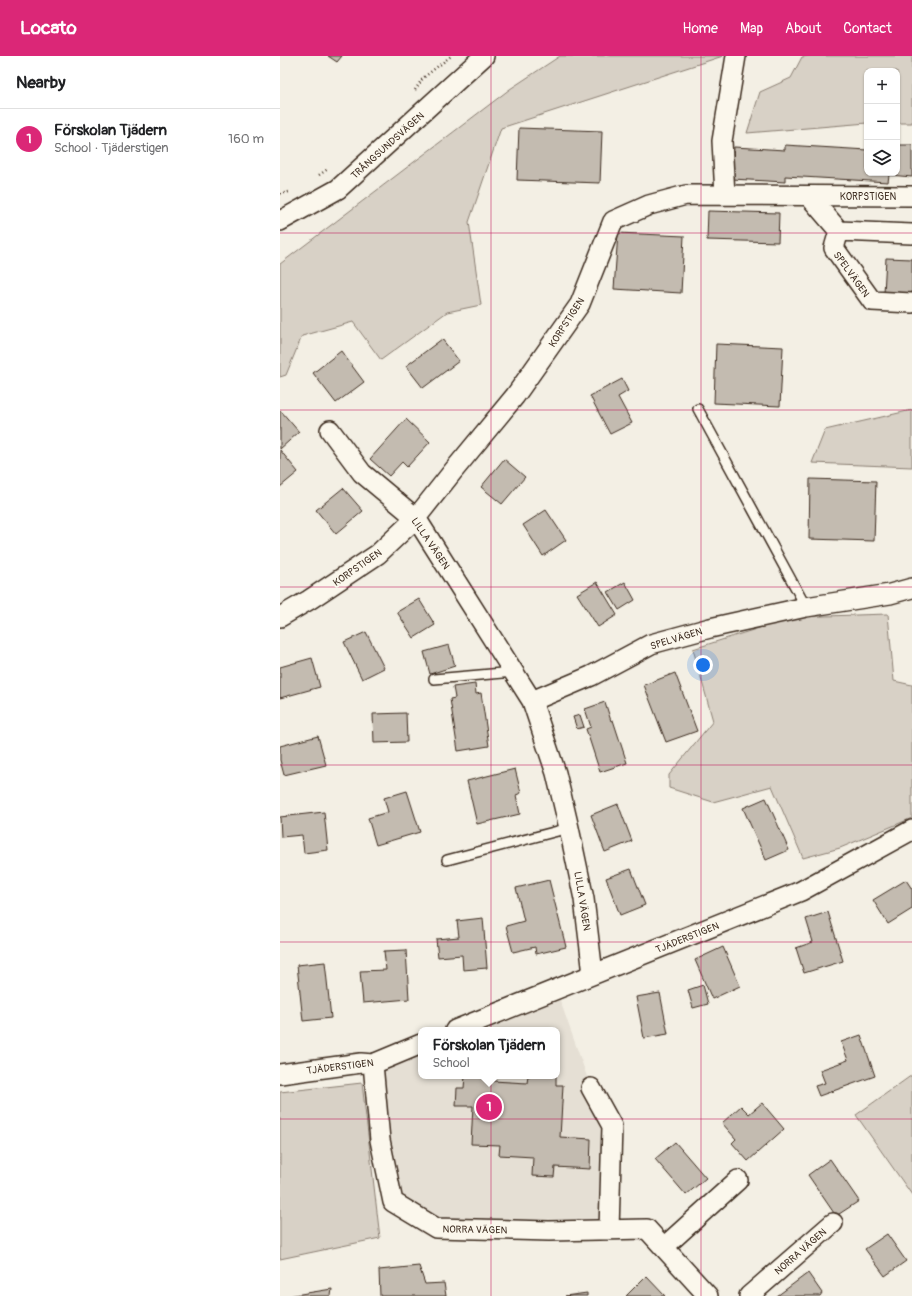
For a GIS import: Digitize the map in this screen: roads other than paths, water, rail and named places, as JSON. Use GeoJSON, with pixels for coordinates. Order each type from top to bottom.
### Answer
{"type":"FeatureCollection","features":[{"type":"Feature","properties":{"kind":"street","name":"TRÅNGSUNDSVÄGEN"},"geometry":{"type":"LineString","coordinates":[[280,221],[338,189],[484,56]]}},
{"type":"Feature","properties":{"kind":"street"},"geometry":{"type":"LineString","coordinates":[[725,195],[722,141],[736,56]]}},
{"type":"Feature","properties":{"kind":"street","name":"KORPSTIGEN"},"geometry":{"type":"LineString","coordinates":[[280,618],[378,554],[416,518],[515,396],[580,304],[613,221],[649,205],[686,195],[912,196]]}},
{"type":"Feature","properties":{"kind":"street"},"geometry":{"type":"LineString","coordinates":[[809,196],[839,231],[912,234]]}},
{"type":"Feature","properties":{"kind":"street","name":"SPELVÄGEN"},"geometry":{"type":"LineString","coordinates":[[839,231],[834,248],[872,301],[912,303]]}},
{"type":"Feature","properties":{"kind":"street","name":"LILLA VÄGEN"},"geometry":{"type":"LineString","coordinates":[[330,430],[362,473],[416,518],[532,701],[556,773],[569,828],[584,898],[593,974]]}},
{"type":"Feature","properties":{"kind":"street","name":"SPELVÄGEN"},"geometry":{"type":"LineString","coordinates":[[532,701],[591,676],[651,644],[710,628],[806,606],[890,594],[912,588]]}},
{"type":"Feature","properties":{"kind":"street","name":"TJÄDERSTIGEN"},"geometry":{"type":"LineString","coordinates":[[462,1027],[801,891],[912,830]]}},
{"type":"Feature","properties":{"kind":"street","name":"TJÄDERSTIGEN"},"geometry":{"type":"LineString","coordinates":[[280,1074],[361,1063],[373,1064],[418,1045]]}},
{"type":"Feature","properties":{"kind":"street","name":"NORRA VÄGEN"},"geometry":{"type":"LineString","coordinates":[[373,1064],[380,1140],[393,1202],[436,1228],[549,1231],[647,1229],[708,1296]]}},
{"type":"Feature","properties":{"kind":"street"},"geometry":{"type":"LineString","coordinates":[[591,1088],[612,1126],[609,1230]]}},
{"type":"Feature","properties":{"kind":"street"},"geometry":{"type":"LineString","coordinates":[[664,1247],[738,1180]]}},
{"type":"Feature","properties":{"kind":"street","name":"NORRA VÄGEN"},"geometry":{"type":"LineString","coordinates":[[749,1296],[833,1222]]}},
{"type":"Feature","properties":{"kind":"lane"},"geometry":{"type":"LineString","coordinates":[[698,409],[806,606]]}},
{"type":"Feature","properties":{"kind":"lane"},"geometry":{"type":"LineString","coordinates":[[434,679],[514,672]]}},
{"type":"Feature","properties":{"kind":"lane"},"geometry":{"type":"LineString","coordinates":[[447,860],[569,828]]}},
{"type":"Feature","properties":{"kind":"place","name":"Förskolan Tjädern"},"geometry":{"type":"Point","coordinates":[489,1107]}}]}
